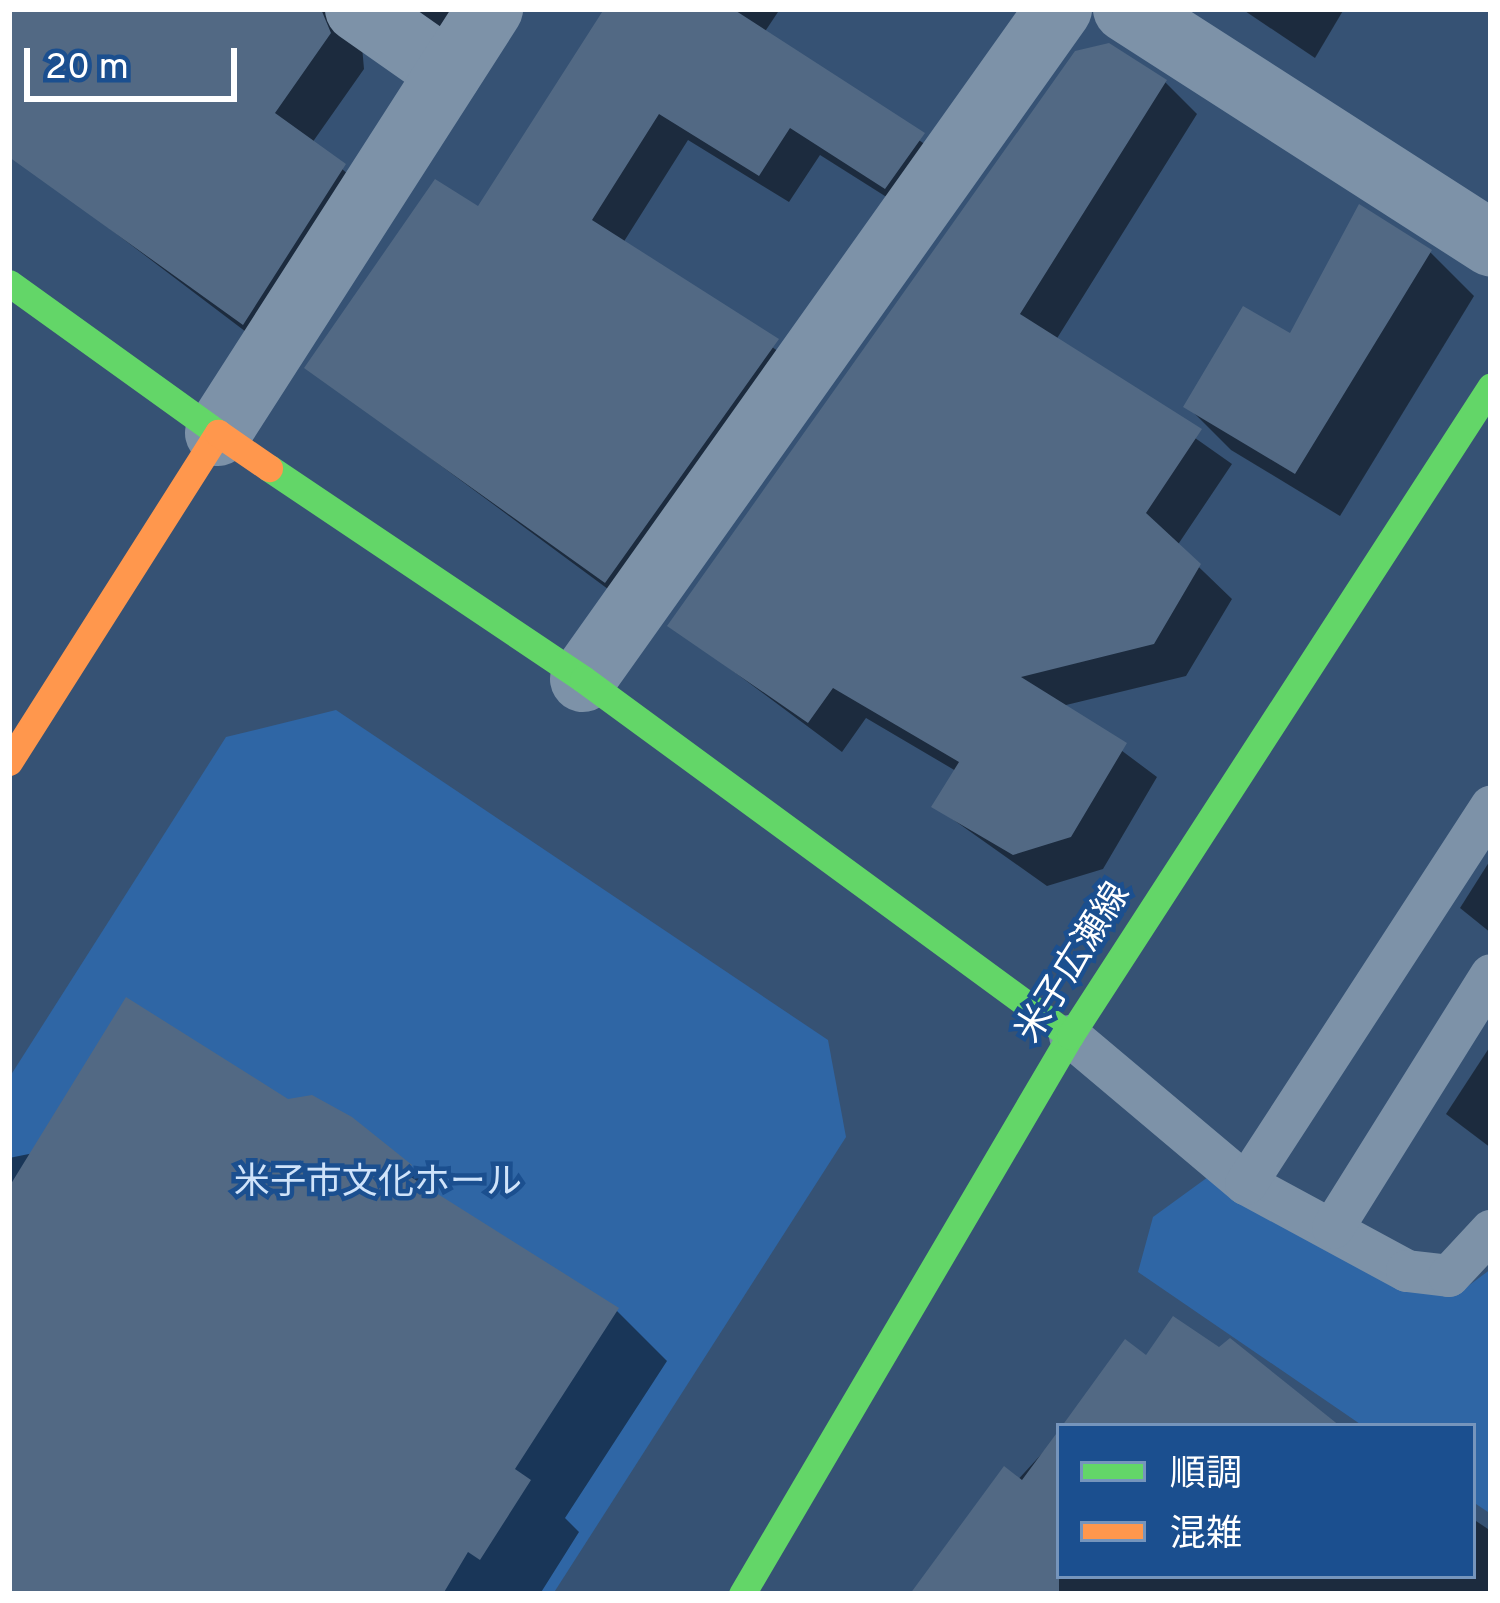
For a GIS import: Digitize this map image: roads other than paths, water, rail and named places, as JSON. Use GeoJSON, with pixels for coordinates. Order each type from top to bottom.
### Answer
{"type":"FeatureCollection","features":[{"type":"Feature","properties":{"kind":"street"},"geometry":{"type":"LineString","coordinates":[[358,9],[449,73]]}},
{"type":"Feature","properties":{"kind":"street"},"geometry":{"type":"LineString","coordinates":[[9,762],[490,9]]}},
{"type":"Feature","properties":{"kind":"street"},"geometry":{"type":"LineString","coordinates":[[583,679],[1059,9]]}},
{"type":"Feature","properties":{"kind":"street"},"geometry":{"type":"LineString","coordinates":[[1126,9],[1491,243]]}},
{"type":"Feature","properties":{"kind":"street"},"geometry":{"type":"LineString","coordinates":[[9,283],[218,433],[583,679],[1070,1036]]}},
{"type":"Feature","properties":{"kind":"street","name":"米子広瀬線"},"geometry":{"type":"LineString","coordinates":[[742,1594],[1070,1036],[1491,386]]}},
{"type":"Feature","properties":{"kind":"lane"},"geometry":{"type":"LineString","coordinates":[[1246,1184],[1491,806]]}},
{"type":"Feature","properties":{"kind":"lane"},"geometry":{"type":"LineString","coordinates":[[1333,1228],[1491,976]]}},
{"type":"Feature","properties":{"kind":"lane"},"geometry":{"type":"LineString","coordinates":[[1070,1036],[1246,1184],[1407,1270],[1449,1276],[1491,1231]]}},
{"type":"Feature","properties":{"kind":"park label","name":"米子市文化ホール"},"geometry":{"type":"Point","coordinates":[378,1185]}}]}
